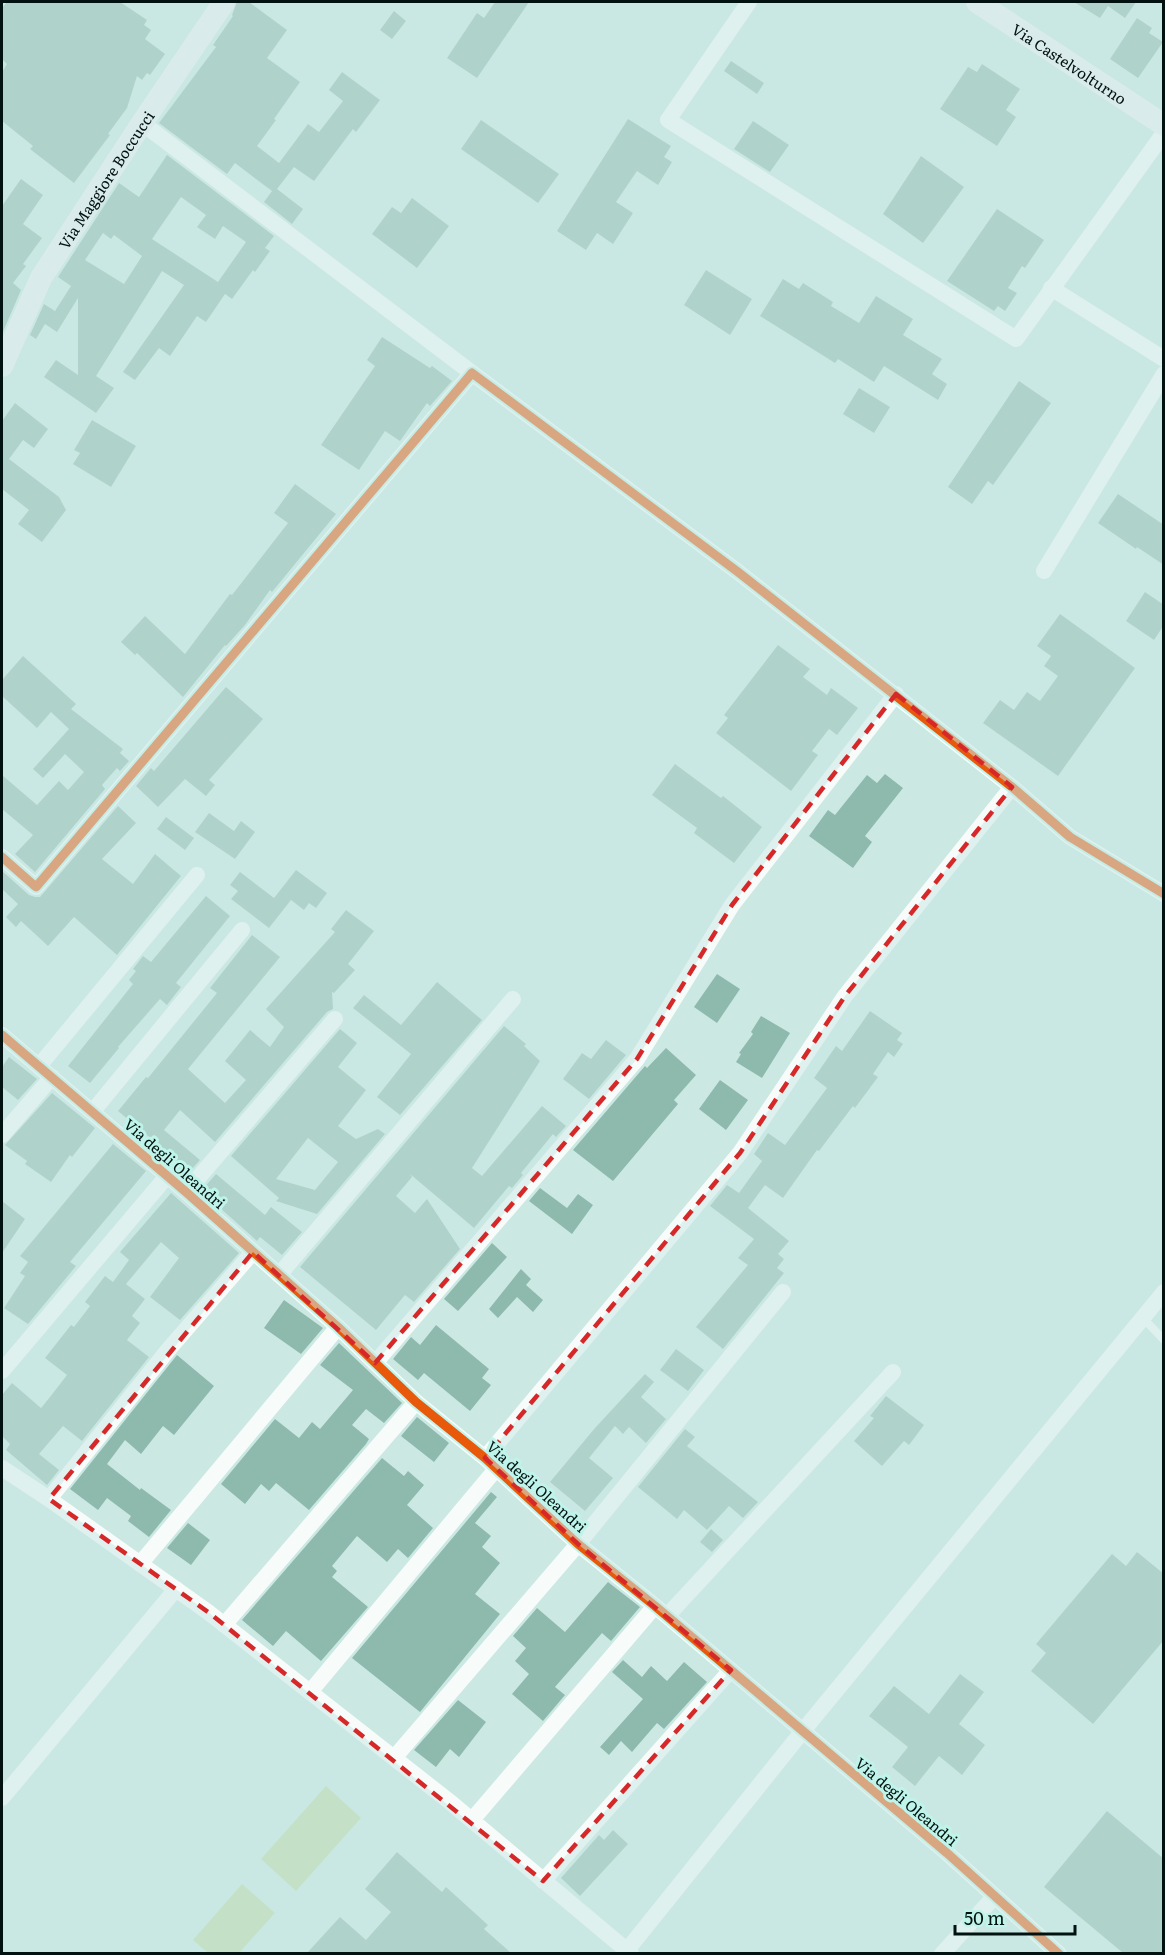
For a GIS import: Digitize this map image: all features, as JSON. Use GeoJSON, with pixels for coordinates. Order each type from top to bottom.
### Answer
{"type":"FeatureCollection","features":[{"type":"Feature","properties":{"kind":"street","name":"Via Maggiore Boccucci"},"geometry":{"type":"LineString","coordinates":[[2,366],[41,278],[224,2]]}},
{"type":"Feature","properties":{"kind":"street"},"geometry":{"type":"LineString","coordinates":[[749,2],[668,120],[1016,339],[1164,133]]}},
{"type":"Feature","properties":{"kind":"street","name":"Via Castelvolturno"},"geometry":{"type":"LineString","coordinates":[[977,2],[1164,125]]}},
{"type":"Feature","properties":{"kind":"street"},"geometry":{"type":"LineString","coordinates":[[142,123],[738,572],[896,694],[1012,787],[1070,837],[1164,894]]}},
{"type":"Feature","properties":{"kind":"street"},"geometry":{"type":"LineString","coordinates":[[1051,288],[1164,359]]}},
{"type":"Feature","properties":{"kind":"street"},"geometry":{"type":"LineString","coordinates":[[2,857],[36,887],[472,373]]}},
{"type":"Feature","properties":{"kind":"street"},"geometry":{"type":"LineString","coordinates":[[1044,571],[1164,374]]}},
{"type":"Feature","properties":{"kind":"street"},"geometry":{"type":"LineString","coordinates":[[375,1363],[637,1059],[732,905],[896,694]]}},
{"type":"Feature","properties":{"kind":"street"},"geometry":{"type":"LineString","coordinates":[[310,1692],[740,1153],[845,996],[1012,787]]}},
{"type":"Feature","properties":{"kind":"street"},"geometry":{"type":"LineString","coordinates":[[39,1065],[197,875]]}},
{"type":"Feature","properties":{"kind":"street"},"geometry":{"type":"LineString","coordinates":[[93,1111],[242,930]]}},
{"type":"Feature","properties":{"kind":"street"},"geometry":{"type":"LineString","coordinates":[[279,1275],[513,999]]}},
{"type":"Feature","properties":{"kind":"street"},"geometry":{"type":"LineString","coordinates":[[186,1191],[335,1019]]}},
{"type":"Feature","properties":{"kind":"street","name":"Via degli Oleandri"},"geometry":{"type":"LineString","coordinates":[[2,1035],[168,1175],[338,1327],[416,1402],[491,1464],[578,1544],[731,1670],[1059,1953]]}},
{"type":"Feature","properties":{"kind":"street"},"geometry":{"type":"LineString","coordinates":[[2,1135],[52,1077]]}},
{"type":"Feature","properties":{"kind":"street"},"geometry":{"type":"LineString","coordinates":[[2,1371],[168,1175]]}},
{"type":"Feature","properties":{"kind":"street"},"geometry":{"type":"LineString","coordinates":[[49,1499],[168,1350],[253,1252]]}},
{"type":"Feature","properties":{"kind":"street"},"geometry":{"type":"LineString","coordinates":[[394,1758],[578,1544],[783,1292]]}},
{"type":"Feature","properties":{"kind":"street"},"geometry":{"type":"LineString","coordinates":[[2,1468],[49,1499],[224,1625],[472,1820],[627,1952],[802,1732],[1164,1292]]}},
{"type":"Feature","properties":{"kind":"street"},"geometry":{"type":"LineString","coordinates":[[140,1564],[338,1327]]}},
{"type":"Feature","properties":{"kind":"street"},"geometry":{"type":"LineString","coordinates":[[472,1820],[661,1611],[893,1372]]}},
{"type":"Feature","properties":{"kind":"street"},"geometry":{"type":"LineString","coordinates":[[224,1625],[416,1402]]}},
{"type":"Feature","properties":{"kind":"street"},"geometry":{"type":"LineString","coordinates":[[2,1798],[176,1589]]}},
{"type":"Feature","properties":{"kind":"street"},"geometry":{"type":"LineString","coordinates":[[543,1881],[731,1670]]}},
{"type":"Feature","properties":{"kind":"street"},"geometry":{"type":"LineString","coordinates":[[942,1953],[995,1896]]}},
{"type":"Feature","properties":{"kind":"lane"},"geometry":{"type":"LineString","coordinates":[[1143,1318],[1164,1340]]}},
{"type":"Feature","properties":{"kind":"highlighted area"},"geometry":{"type":"Polygon","coordinates":[[[896,694],[1012,787],[845,996],[740,1153],[485,1458],[578,1544],[731,1670],[543,1881],[208,1612],[49,1499],[253,1252],[375,1363],[637,1059],[732,905],[896,694]]]}},
{"type":"Feature","properties":{"kind":"green space"},"geometry":{"type":"Polygon","coordinates":[[[326,1786],[361,1818],[296,1891],[261,1859],[326,1786]]]}},
{"type":"Feature","properties":{"kind":"green space"},"geometry":{"type":"Polygon","coordinates":[[[242,1884],[275,1913],[239,1953],[208,1953],[193,1940],[242,1884]]]}},
{"type":"Feature","properties":{"kind":"building"},"geometry":{"type":"Polygon","coordinates":[[[7,2],[120,2],[147,20],[144,25],[151,30],[145,39],[165,54],[150,75],[147,73],[142,80],[137,76],[127,108],[74,183],[30,149],[33,146],[2,121],[2,72],[7,64],[2,59],[2,8],[7,2]]]}},
{"type":"Feature","properties":{"kind":"building"},"geometry":{"type":"Polygon","coordinates":[[[237,2],[249,2],[287,30],[267,58],[300,82],[257,146],[279,163],[308,124],[319,132],[343,101],[329,90],[342,72],[380,100],[356,132],[353,129],[314,181],[294,167],[277,189],[303,209],[292,224],[264,202],[272,191],[235,163],[227,174],[159,123],[216,47],[213,45],[233,16],[237,2]]]}},
{"type":"Feature","properties":{"kind":"building"},"geometry":{"type":"Polygon","coordinates":[[[495,2],[529,2],[477,78],[447,58],[477,13],[484,18],[495,2]]]}},
{"type":"Feature","properties":{"kind":"building"},"geometry":{"type":"Polygon","coordinates":[[[1074,2],[1136,2],[1125,18],[1108,6],[1100,18],[1074,2]]]}},
{"type":"Feature","properties":{"kind":"building"},"geometry":{"type":"Polygon","coordinates":[[[394,11],[406,21],[392,39],[380,30],[394,11]]]}},
{"type":"Feature","properties":{"kind":"building"},"geometry":{"type":"Polygon","coordinates":[[[1137,18],[1152,28],[1149,33],[1163,42],[1138,78],[1110,59],[1137,18]]]}},
{"type":"Feature","properties":{"kind":"building"},"geometry":{"type":"Polygon","coordinates":[[[731,61],[764,83],[757,94],[724,71],[731,61]]]}},
{"type":"Feature","properties":{"kind":"building"},"geometry":{"type":"Polygon","coordinates":[[[982,64],[1020,89],[1006,110],[1016,117],[997,146],[940,109],[968,67],[977,72],[982,64]]]}},
{"type":"Feature","properties":{"kind":"building"},"geometry":{"type":"Polygon","coordinates":[[[628,119],[671,146],[664,157],[672,162],[658,185],[637,171],[616,202],[633,213],[613,244],[597,233],[586,250],[557,231],[628,119]]]}},
{"type":"Feature","properties":{"kind":"building"},"geometry":{"type":"Polygon","coordinates":[[[481,120],[559,174],[538,203],[461,149],[481,120]]]}},
{"type":"Feature","properties":{"kind":"building"},"geometry":{"type":"Polygon","coordinates":[[[753,121],[789,145],[770,172],[734,149],[753,121]]]}},
{"type":"Feature","properties":{"kind":"building"},"geometry":{"type":"Polygon","coordinates":[[[167,155],[274,236],[265,248],[270,251],[232,299],[225,294],[206,322],[197,316],[170,356],[159,348],[135,380],[123,372],[184,285],[162,271],[96,376],[114,388],[96,413],[44,377],[56,360],[78,375],[78,298],[57,332],[45,324],[36,339],[30,335],[44,304],[55,311],[71,286],[58,277],[119,183],[139,197],[167,155]],[[181,197],[152,239],[218,282],[246,242],[223,226],[215,239],[197,227],[206,215],[181,197]],[[103,233],[85,260],[124,284],[142,256],[114,235],[111,239],[103,233]]]}},
{"type":"Feature","properties":{"kind":"building"},"geometry":{"type":"Polygon","coordinates":[[[921,156],[964,187],[923,243],[883,214],[921,156]]]}},
{"type":"Feature","properties":{"kind":"building"},"geometry":{"type":"Polygon","coordinates":[[[21,179],[43,195],[23,224],[42,238],[23,264],[26,266],[13,283],[21,290],[2,334],[2,206],[21,179]]]}},
{"type":"Feature","properties":{"kind":"building"},"geometry":{"type":"Polygon","coordinates":[[[412,198],[449,226],[417,268],[372,234],[392,207],[401,213],[412,198]]]}},
{"type":"Feature","properties":{"kind":"building"},"geometry":{"type":"Polygon","coordinates":[[[997,209],[1044,240],[1025,268],[1022,266],[1008,288],[1017,293],[1005,311],[998,306],[994,311],[947,281],[997,209]]]}},
{"type":"Feature","properties":{"kind":"building"},"geometry":{"type":"Polygon","coordinates":[[[706,270],[752,299],[730,335],[684,305],[706,270]]]}},
{"type":"Feature","properties":{"kind":"building"},"geometry":{"type":"Polygon","coordinates":[[[783,279],[799,289],[803,283],[833,302],[831,306],[859,323],[876,296],[913,319],[903,335],[942,359],[932,374],[947,384],[938,400],[884,366],[874,382],[838,359],[835,363],[760,316],[783,279]]]}},
{"type":"Feature","properties":{"kind":"building"},"geometry":{"type":"Polygon","coordinates":[[[382,337],[430,368],[432,366],[452,381],[430,406],[427,403],[400,441],[385,431],[359,470],[321,445],[375,366],[367,360],[382,337]]]}},
{"type":"Feature","properties":{"kind":"building"},"geometry":{"type":"Polygon","coordinates":[[[1019,381],[1051,403],[993,485],[988,481],[972,504],[948,487],[1019,381]]]}},
{"type":"Feature","properties":{"kind":"building"},"geometry":{"type":"Polygon","coordinates":[[[859,388],[890,407],[874,433],[843,414],[859,388]]]}},
{"type":"Feature","properties":{"kind":"building"},"geometry":{"type":"Polygon","coordinates":[[[15,403],[48,429],[34,448],[23,440],[9,459],[59,497],[66,510],[42,542],[18,524],[29,510],[2,489],[2,421],[15,403]]]}},
{"type":"Feature","properties":{"kind":"building"},"geometry":{"type":"Polygon","coordinates":[[[92,420],[136,446],[111,487],[73,464],[80,453],[74,450],[92,420]]]}},
{"type":"Feature","properties":{"kind":"building"},"geometry":{"type":"Polygon","coordinates":[[[295,484],[336,514],[272,592],[270,590],[245,625],[225,645],[183,697],[137,653],[135,655],[121,642],[145,616],[185,654],[288,523],[274,513],[295,484]]]}},
{"type":"Feature","properties":{"kind":"building"},"geometry":{"type":"Polygon","coordinates":[[[1118,494],[1164,525],[1164,565],[1098,523],[1118,494]]]}},
{"type":"Feature","properties":{"kind":"building"},"geometry":{"type":"Polygon","coordinates":[[[1145,592],[1164,605],[1164,625],[1154,640],[1126,621],[1145,592]]]}},
{"type":"Feature","properties":{"kind":"building"},"geometry":{"type":"Polygon","coordinates":[[[1060,614],[1135,668],[1058,776],[983,723],[1000,700],[1014,710],[1027,692],[1040,701],[1058,676],[1044,666],[1051,656],[1037,646],[1060,614]]]}},
{"type":"Feature","properties":{"kind":"building"},"geometry":{"type":"Polygon","coordinates":[[[778,645],[810,669],[803,677],[827,695],[831,688],[858,708],[837,735],[829,729],[812,751],[818,755],[791,791],[716,733],[728,718],[724,715],[778,645]]]}},
{"type":"Feature","properties":{"kind":"building"},"geometry":{"type":"Polygon","coordinates":[[[23,656],[76,704],[71,709],[123,749],[120,753],[129,761],[120,771],[117,768],[102,785],[105,789],[35,872],[15,854],[33,835],[2,809],[2,775],[37,805],[59,781],[68,790],[84,772],[65,754],[43,778],[33,769],[69,729],[51,712],[37,728],[2,696],[2,680],[23,656]]]}},
{"type":"Feature","properties":{"kind":"building"},"geometry":{"type":"Polygon","coordinates":[[[226,687],[263,719],[209,780],[215,785],[206,796],[185,779],[158,807],[136,786],[151,768],[154,771],[226,687]]]}},
{"type":"Feature","properties":{"kind":"building"},"geometry":{"type":"Polygon","coordinates":[[[675,764],[721,798],[723,796],[762,827],[734,863],[694,833],[697,828],[652,795],[675,764]]]}},
{"type":"Feature","properties":{"kind":"building"},"geometry":{"type":"Polygon","coordinates":[[[885,774],[903,788],[865,836],[872,842],[853,868],[809,836],[828,810],[835,815],[867,775],[877,783],[885,774]]]}},
{"type":"Feature","properties":{"kind":"building"},"geometry":{"type":"Polygon","coordinates":[[[118,806],[136,823],[102,859],[133,884],[155,854],[181,876],[117,955],[74,917],[48,946],[21,921],[16,927],[6,917],[18,904],[2,889],[2,871],[29,895],[40,897],[118,806]]]}},
{"type":"Feature","properties":{"kind":"building"},"geometry":{"type":"Polygon","coordinates":[[[209,813],[234,831],[241,821],[255,832],[235,859],[195,832],[209,813]]]}},
{"type":"Feature","properties":{"kind":"building"},"geometry":{"type":"Polygon","coordinates":[[[166,817],[194,838],[185,850],[157,829],[166,817]]]}},
{"type":"Feature","properties":{"kind":"building"},"geometry":{"type":"Polygon","coordinates":[[[296,870],[327,893],[316,908],[309,903],[304,910],[291,900],[269,928],[231,899],[238,891],[230,885],[240,872],[274,898],[296,870]]]}},
{"type":"Feature","properties":{"kind":"building"},"geometry":{"type":"Polygon","coordinates":[[[206,896],[230,916],[176,983],[181,987],[167,1005],[160,999],[90,1083],[68,1066],[133,984],[129,980],[136,971],[133,969],[143,956],[151,962],[206,896]]]}},
{"type":"Feature","properties":{"kind":"building"},"geometry":{"type":"Polygon","coordinates":[[[346,910],[374,931],[348,964],[355,970],[334,993],[332,992],[333,1009],[327,1012],[215,1142],[180,1110],[164,1130],[200,1160],[185,1177],[149,1147],[154,1141],[118,1111],[217,993],[210,988],[252,935],[280,957],[188,1069],[225,1103],[246,1080],[225,1061],[250,1030],[270,1047],[284,1027],[266,1009],[335,932],[331,929],[346,910]]]}},
{"type":"Feature","properties":{"kind":"building"},"geometry":{"type":"Polygon","coordinates":[[[717,974],[740,989],[717,1023],[694,1007],[717,974]]]}},
{"type":"Feature","properties":{"kind":"building"},"geometry":{"type":"Polygon","coordinates":[[[437,982],[482,1020],[400,1115],[377,1097],[411,1054],[353,1008],[364,995],[401,1025],[437,982]]]}},
{"type":"Feature","properties":{"kind":"building"},"geometry":{"type":"Polygon","coordinates":[[[870,1011],[902,1033],[897,1040],[903,1044],[894,1057],[888,1052],[873,1074],[878,1077],[855,1108],[853,1106],[819,1151],[817,1150],[783,1198],[765,1185],[748,1208],[789,1241],[778,1254],[784,1259],[777,1268],[784,1273],[723,1349],[696,1327],[748,1265],[738,1258],[754,1239],[710,1206],[727,1185],[739,1193],[762,1161],[754,1154],[768,1133],[785,1145],[827,1088],[814,1078],[836,1046],[842,1051],[870,1011]]]}},
{"type":"Feature","properties":{"kind":"building"},"geometry":{"type":"Polygon","coordinates":[[[761,1016],[790,1033],[762,1078],[736,1062],[761,1016]]]}},
{"type":"Feature","properties":{"kind":"building"},"geometry":{"type":"Polygon","coordinates":[[[504,1026],[526,1044],[524,1046],[540,1061],[472,1168],[482,1176],[542,1106],[566,1126],[556,1137],[553,1134],[521,1173],[523,1175],[512,1188],[509,1186],[474,1228],[410,1174],[412,1177],[396,1196],[415,1213],[427,1199],[460,1249],[414,1302],[405,1295],[376,1330],[300,1267],[504,1026]]]}},
{"type":"Feature","properties":{"kind":"building"},"geometry":{"type":"Polygon","coordinates":[[[340,1029],[357,1043],[338,1067],[366,1090],[338,1126],[356,1139],[378,1129],[385,1134],[317,1214],[276,1201],[279,1198],[231,1156],[340,1029]],[[308,1138],[276,1179],[315,1190],[338,1162],[308,1138]]]}},
{"type":"Feature","properties":{"kind":"building"},"geometry":{"type":"Polygon","coordinates":[[[606,1040],[626,1055],[589,1099],[563,1079],[582,1053],[591,1059],[606,1040]]]}},
{"type":"Feature","properties":{"kind":"building"},"geometry":{"type":"Polygon","coordinates":[[[666,1048],[696,1075],[674,1100],[678,1104],[613,1181],[573,1150],[645,1066],[647,1068],[666,1048]]]}},
{"type":"Feature","properties":{"kind":"building"},"geometry":{"type":"Polygon","coordinates":[[[9,1057],[37,1079],[18,1100],[2,1087],[2,1067],[9,1057]]]}},
{"type":"Feature","properties":{"kind":"building"},"geometry":{"type":"Polygon","coordinates":[[[720,1080],[748,1100],[726,1130],[699,1109],[720,1080]]]}},
{"type":"Feature","properties":{"kind":"building"},"geometry":{"type":"Polygon","coordinates":[[[52,1093],[95,1128],[72,1157],[70,1155],[51,1182],[25,1164],[27,1161],[5,1145],[52,1093]]]}},
{"type":"Feature","properties":{"kind":"building"},"geometry":{"type":"Polygon","coordinates":[[[113,1144],[146,1171],[70,1262],[76,1266],[28,1324],[4,1308],[25,1276],[20,1273],[28,1262],[20,1256],[113,1144]]]}},
{"type":"Feature","properties":{"kind":"building"},"geometry":{"type":"Polygon","coordinates":[[[216,1174],[265,1215],[271,1207],[302,1232],[282,1255],[260,1237],[257,1241],[201,1191],[216,1174]]]}},
{"type":"Feature","properties":{"kind":"building"},"geometry":{"type":"Polygon","coordinates":[[[540,1188],[567,1208],[578,1194],[593,1205],[572,1234],[529,1201],[540,1188]]]}},
{"type":"Feature","properties":{"kind":"building"},"geometry":{"type":"Polygon","coordinates":[[[171,1193],[239,1253],[180,1320],[150,1297],[179,1258],[161,1242],[126,1284],[145,1299],[132,1316],[140,1323],[127,1340],[149,1357],[82,1441],[63,1426],[39,1454],[59,1470],[47,1485],[6,1450],[10,1444],[2,1436],[2,1395],[12,1383],[41,1408],[67,1375],[45,1358],[71,1325],[74,1327],[90,1306],[85,1302],[105,1276],[113,1282],[129,1260],[120,1252],[171,1193]]]}},
{"type":"Feature","properties":{"kind":"building"},"geometry":{"type":"Polygon","coordinates":[[[2,1201],[25,1219],[2,1253],[2,1201]]]}},
{"type":"Feature","properties":{"kind":"building"},"geometry":{"type":"Polygon","coordinates":[[[492,1243],[507,1257],[458,1311],[444,1299],[492,1243]]]}},
{"type":"Feature","properties":{"kind":"building"},"geometry":{"type":"Polygon","coordinates":[[[521,1269],[531,1279],[526,1285],[543,1300],[533,1312],[517,1297],[498,1318],[489,1309],[521,1269]]]}},
{"type":"Feature","properties":{"kind":"building"},"geometry":{"type":"Polygon","coordinates":[[[284,1300],[323,1328],[301,1354],[264,1328],[284,1300]]]}},
{"type":"Feature","properties":{"kind":"building"},"geometry":{"type":"Polygon","coordinates":[[[436,1325],[489,1369],[482,1378],[491,1385],[470,1411],[424,1373],[418,1380],[393,1359],[411,1337],[420,1345],[436,1325]]]}},
{"type":"Feature","properties":{"kind":"building"},"geometry":{"type":"Polygon","coordinates":[[[339,1343],[402,1403],[384,1423],[366,1409],[352,1425],[369,1439],[309,1510],[276,1483],[269,1491],[261,1484],[245,1504],[221,1484],[275,1419],[299,1438],[312,1422],[320,1429],[353,1390],[320,1365],[339,1343]]]}},
{"type":"Feature","properties":{"kind":"building"},"geometry":{"type":"Polygon","coordinates":[[[676,1349],[704,1370],[688,1391],[660,1370],[676,1349]]]}},
{"type":"Feature","properties":{"kind":"building"},"geometry":{"type":"Polygon","coordinates":[[[177,1355],[214,1386],[174,1435],[163,1426],[141,1454],[125,1440],[107,1464],[140,1490],[141,1488],[171,1510],[149,1537],[128,1521],[131,1516],[107,1498],[98,1510],[70,1489],[177,1355]]]}},
{"type":"Feature","properties":{"kind":"building"},"geometry":{"type":"Polygon","coordinates":[[[645,1374],[654,1382],[641,1397],[666,1419],[646,1443],[629,1427],[623,1434],[615,1426],[589,1458],[613,1478],[585,1511],[550,1482],[595,1428],[645,1374]]]}},
{"type":"Feature","properties":{"kind":"building"},"geometry":{"type":"Polygon","coordinates":[[[886,1396],[924,1425],[909,1445],[904,1441],[882,1466],[854,1441],[874,1418],[870,1416],[886,1396]]]}},
{"type":"Feature","properties":{"kind":"building"},"geometry":{"type":"Polygon","coordinates":[[[417,1417],[449,1443],[434,1462],[401,1436],[417,1417]]]}},
{"type":"Feature","properties":{"kind":"building"},"geometry":{"type":"Polygon","coordinates":[[[685,1429],[695,1437],[687,1446],[758,1502],[743,1518],[729,1506],[707,1530],[684,1510],[677,1519],[638,1487],[685,1429]]]}},
{"type":"Feature","properties":{"kind":"building"},"geometry":{"type":"Polygon","coordinates":[[[382,1458],[404,1476],[408,1471],[424,1485],[407,1505],[433,1528],[408,1558],[398,1549],[387,1562],[357,1536],[332,1566],[337,1571],[332,1577],[368,1607],[321,1661],[286,1631],[273,1646],[242,1620],[382,1458]]]}},
{"type":"Feature","properties":{"kind":"building"},"geometry":{"type":"Polygon","coordinates":[[[491,1492],[497,1497],[475,1523],[491,1536],[482,1547],[500,1563],[475,1594],[500,1614],[420,1712],[352,1658],[491,1492]]]}},
{"type":"Feature","properties":{"kind":"building"},"geometry":{"type":"Polygon","coordinates":[[[188,1523],[210,1540],[191,1565],[167,1548],[188,1523]]]}},
{"type":"Feature","properties":{"kind":"building"},"geometry":{"type":"Polygon","coordinates":[[[711,1529],[723,1540],[712,1552],[700,1542],[711,1529]]]}},
{"type":"Feature","properties":{"kind":"building"},"geometry":{"type":"Polygon","coordinates":[[[1137,1552],[1164,1574],[1164,1640],[1093,1724],[1031,1671],[1046,1653],[1036,1644],[1112,1554],[1126,1566],[1137,1552]]]}},
{"type":"Feature","properties":{"kind":"building"},"geometry":{"type":"Polygon","coordinates":[[[608,1582],[640,1607],[611,1641],[602,1633],[555,1687],[565,1695],[543,1721],[512,1694],[529,1674],[515,1661],[526,1648],[513,1636],[537,1608],[565,1632],[608,1582]]]}},
{"type":"Feature","properties":{"kind":"building"},"geometry":{"type":"Polygon","coordinates":[[[623,1660],[642,1677],[651,1666],[667,1681],[684,1662],[707,1682],[664,1729],[657,1723],[632,1752],[621,1741],[609,1755],[600,1747],[643,1699],[612,1672],[623,1660]]]}},
{"type":"Feature","properties":{"kind":"building"},"geometry":{"type":"Polygon","coordinates":[[[960,1674],[984,1692],[959,1724],[985,1745],[962,1775],[939,1756],[915,1786],[892,1767],[908,1747],[869,1716],[894,1686],[929,1714],[960,1674]]]}},
{"type":"Feature","properties":{"kind":"building"},"geometry":{"type":"Polygon","coordinates":[[[458,1700],[486,1722],[459,1757],[450,1749],[436,1767],[414,1750],[458,1700]]]}},
{"type":"Feature","properties":{"kind":"building"},"geometry":{"type":"Polygon","coordinates":[[[1107,1811],[1164,1859],[1164,1953],[1123,1953],[1044,1887],[1107,1811]]]}},
{"type":"Feature","properties":{"kind":"building"},"geometry":{"type":"Polygon","coordinates":[[[613,1830],[628,1844],[580,1896],[561,1878],[599,1835],[604,1840],[613,1830]]]}},
{"type":"Feature","properties":{"kind":"building"},"geometry":{"type":"Polygon","coordinates":[[[397,1852],[442,1892],[446,1887],[488,1925],[484,1929],[511,1953],[307,1953],[340,1917],[366,1940],[391,1912],[365,1889],[397,1852]]]}},
{"type":"Feature","properties":{"kind":"cycle path"},"geometry":{"type":"LineString","coordinates":[[2,857],[36,887],[472,373],[738,572],[1012,787],[1070,837],[1164,894]]}},
{"type":"Feature","properties":{"kind":"cycle path"},"geometry":{"type":"LineString","coordinates":[[2,1035],[186,1192],[338,1327],[416,1402],[485,1458],[578,1544],[655,1606],[947,1853],[1059,1954]]}}]}
